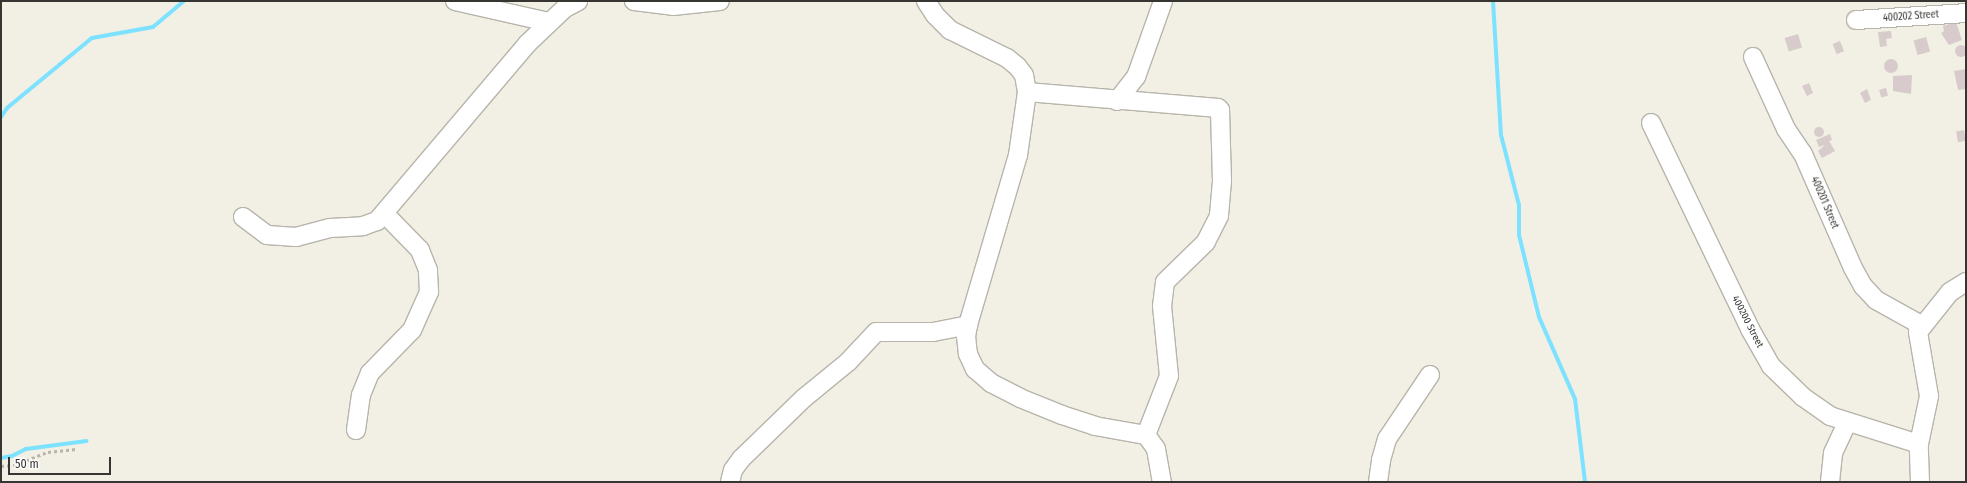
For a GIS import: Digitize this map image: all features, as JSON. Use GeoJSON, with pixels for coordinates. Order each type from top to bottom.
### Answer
{"type":"FeatureCollection","features":[{"type":"Feature","properties":{"kind":"street"},"geometry":{"type":"LineString","coordinates":[[455,1],[548,22]]}},
{"type":"Feature","properties":{"kind":"street"},"geometry":{"type":"LineString","coordinates":[[243,217],[256,229],[267,235],[296,237],[330,228],[370,224],[385,214],[481,97],[548,22],[565,8],[578,1]]}},
{"type":"Feature","properties":{"kind":"street"},"geometry":{"type":"LineString","coordinates":[[634,1],[672,4],[720,1]]}},
{"type":"Feature","properties":{"kind":"street"},"geometry":{"type":"LineString","coordinates":[[926,1],[935,15],[950,30],[1007,58],[1016,66],[1024,75],[1027,92],[1018,155],[968,325],[966,336],[968,354],[975,369],[991,383],[1062,415],[1095,426],[1146,435],[1156,449],[1162,482]]}},
{"type":"Feature","properties":{"kind":"street"},"geometry":{"type":"LineString","coordinates":[[1117,101],[1136,77],[1163,1]]}},
{"type":"Feature","properties":{"kind":"street","name":"400202 Street"},"geometry":{"type":"LineString","coordinates":[[1856,20],[1966,14]]}},
{"type":"Feature","properties":{"kind":"street","name":"400201 Street"},"geometry":{"type":"LineString","coordinates":[[1753,57],[1786,129],[1803,154],[1853,268],[1863,286],[1876,300],[1921,325]]}},
{"type":"Feature","properties":{"kind":"street"},"geometry":{"type":"LineString","coordinates":[[1027,92],[1117,101],[1218,108],[1221,117],[1222,181],[1218,216],[1206,242],[1165,282],[1162,306],[1169,376],[1146,435]]}},
{"type":"Feature","properties":{"kind":"street","name":"400200 Street"},"geometry":{"type":"LineString","coordinates":[[1651,123],[1750,329],[1771,366],[1803,398],[1830,416],[1847,423],[1919,444]]}},
{"type":"Feature","properties":{"kind":"street"},"geometry":{"type":"LineString","coordinates":[[356,430],[361,394],[370,373],[412,330],[429,292],[428,270],[420,250],[385,214]]}},
{"type":"Feature","properties":{"kind":"street"},"geometry":{"type":"LineString","coordinates":[[1920,482],[1919,444],[1929,396],[1918,338],[1921,325],[1940,306],[1950,292],[1966,282]]}},
{"type":"Feature","properties":{"kind":"street"},"geometry":{"type":"LineString","coordinates":[[730,482],[733,470],[741,459],[804,398],[848,362],[872,335],[881,331],[933,332],[968,325]]}},
{"type":"Feature","properties":{"kind":"street"},"geometry":{"type":"LineString","coordinates":[[1378,482],[1381,460],[1387,439],[1430,375]]}},
{"type":"Feature","properties":{"kind":"street"},"geometry":{"type":"LineString","coordinates":[[1830,482],[1833,453],[1847,423]]}},
{"type":"Feature","properties":{"kind":"path"},"geometry":{"type":"LineString","coordinates":[[1,466],[15,465],[48,452],[76,449]]}},
{"type":"Feature","properties":{"kind":"building"},"geometry":{"type":"Polygon","coordinates":[[[1956,22],[1962,40],[1949,45],[1941,33],[1944,31],[1943,26],[1956,22]]]}},
{"type":"Feature","properties":{"kind":"building"},"geometry":{"type":"Polygon","coordinates":[[[1891,31],[1892,38],[1886,39],[1887,46],[1880,47],[1878,32],[1891,31]]]}},
{"type":"Feature","properties":{"kind":"building"},"geometry":{"type":"Polygon","coordinates":[[[1798,34],[1802,47],[1789,51],[1785,38],[1798,34]]]}},
{"type":"Feature","properties":{"kind":"building"},"geometry":{"type":"Polygon","coordinates":[[[1926,37],[1930,51],[1918,55],[1914,41],[1926,37]]]}},
{"type":"Feature","properties":{"kind":"building"},"geometry":{"type":"Polygon","coordinates":[[[1840,41],[1844,51],[1837,54],[1833,44],[1840,41]]]}},
{"type":"Feature","properties":{"kind":"building"},"geometry":{"type":"Polygon","coordinates":[[[1961,45],[1965,47],[1967,51],[1965,55],[1961,57],[1957,55],[1955,51],[1957,47],[1961,45]]]}},
{"type":"Feature","properties":{"kind":"building"},"geometry":{"type":"Polygon","coordinates":[[[1891,59],[1896,61],[1898,66],[1896,71],[1891,73],[1886,71],[1884,66],[1886,61],[1891,59]]]}},
{"type":"Feature","properties":{"kind":"building"},"geometry":{"type":"Polygon","coordinates":[[[1966,69],[1966,89],[1958,90],[1954,71],[1966,69]]]}},
{"type":"Feature","properties":{"kind":"building"},"geometry":{"type":"Polygon","coordinates":[[[1912,75],[1911,94],[1893,91],[1893,76],[1912,75]]]}},
{"type":"Feature","properties":{"kind":"building"},"geometry":{"type":"Polygon","coordinates":[[[1809,83],[1813,93],[1807,96],[1802,86],[1809,83]]]}},
{"type":"Feature","properties":{"kind":"building"},"geometry":{"type":"Polygon","coordinates":[[[1886,88],[1888,96],[1881,97],[1879,90],[1886,88]]]}},
{"type":"Feature","properties":{"kind":"building"},"geometry":{"type":"Polygon","coordinates":[[[1867,89],[1871,100],[1865,103],[1860,93],[1867,89]]]}},
{"type":"Feature","properties":{"kind":"building"},"geometry":{"type":"Polygon","coordinates":[[[1819,127],[1824,132],[1819,137],[1814,132],[1819,127]]]}},
{"type":"Feature","properties":{"kind":"building"},"geometry":{"type":"Polygon","coordinates":[[[1964,130],[1966,141],[1958,142],[1956,131],[1964,130]]]}},
{"type":"Feature","properties":{"kind":"building"},"geometry":{"type":"Polygon","coordinates":[[[1830,134],[1832,140],[1829,141],[1835,151],[1822,158],[1818,151],[1825,145],[1819,147],[1816,140],[1830,134]]]}},
{"type":"Feature","properties":{"kind":"waterway"},"geometry":{"type":"LineString","coordinates":[[1,117],[7,108],[92,38],[153,27],[184,1]]}},
{"type":"Feature","properties":{"kind":"waterway"},"geometry":{"type":"LineString","coordinates":[[1493,1],[1501,135],[1519,205],[1519,235],[1539,317],[1575,399],[1585,482]]}},
{"type":"Feature","properties":{"kind":"waterway"},"geometry":{"type":"LineString","coordinates":[[1,458],[12,456],[26,449],[86,441]]}}]}
